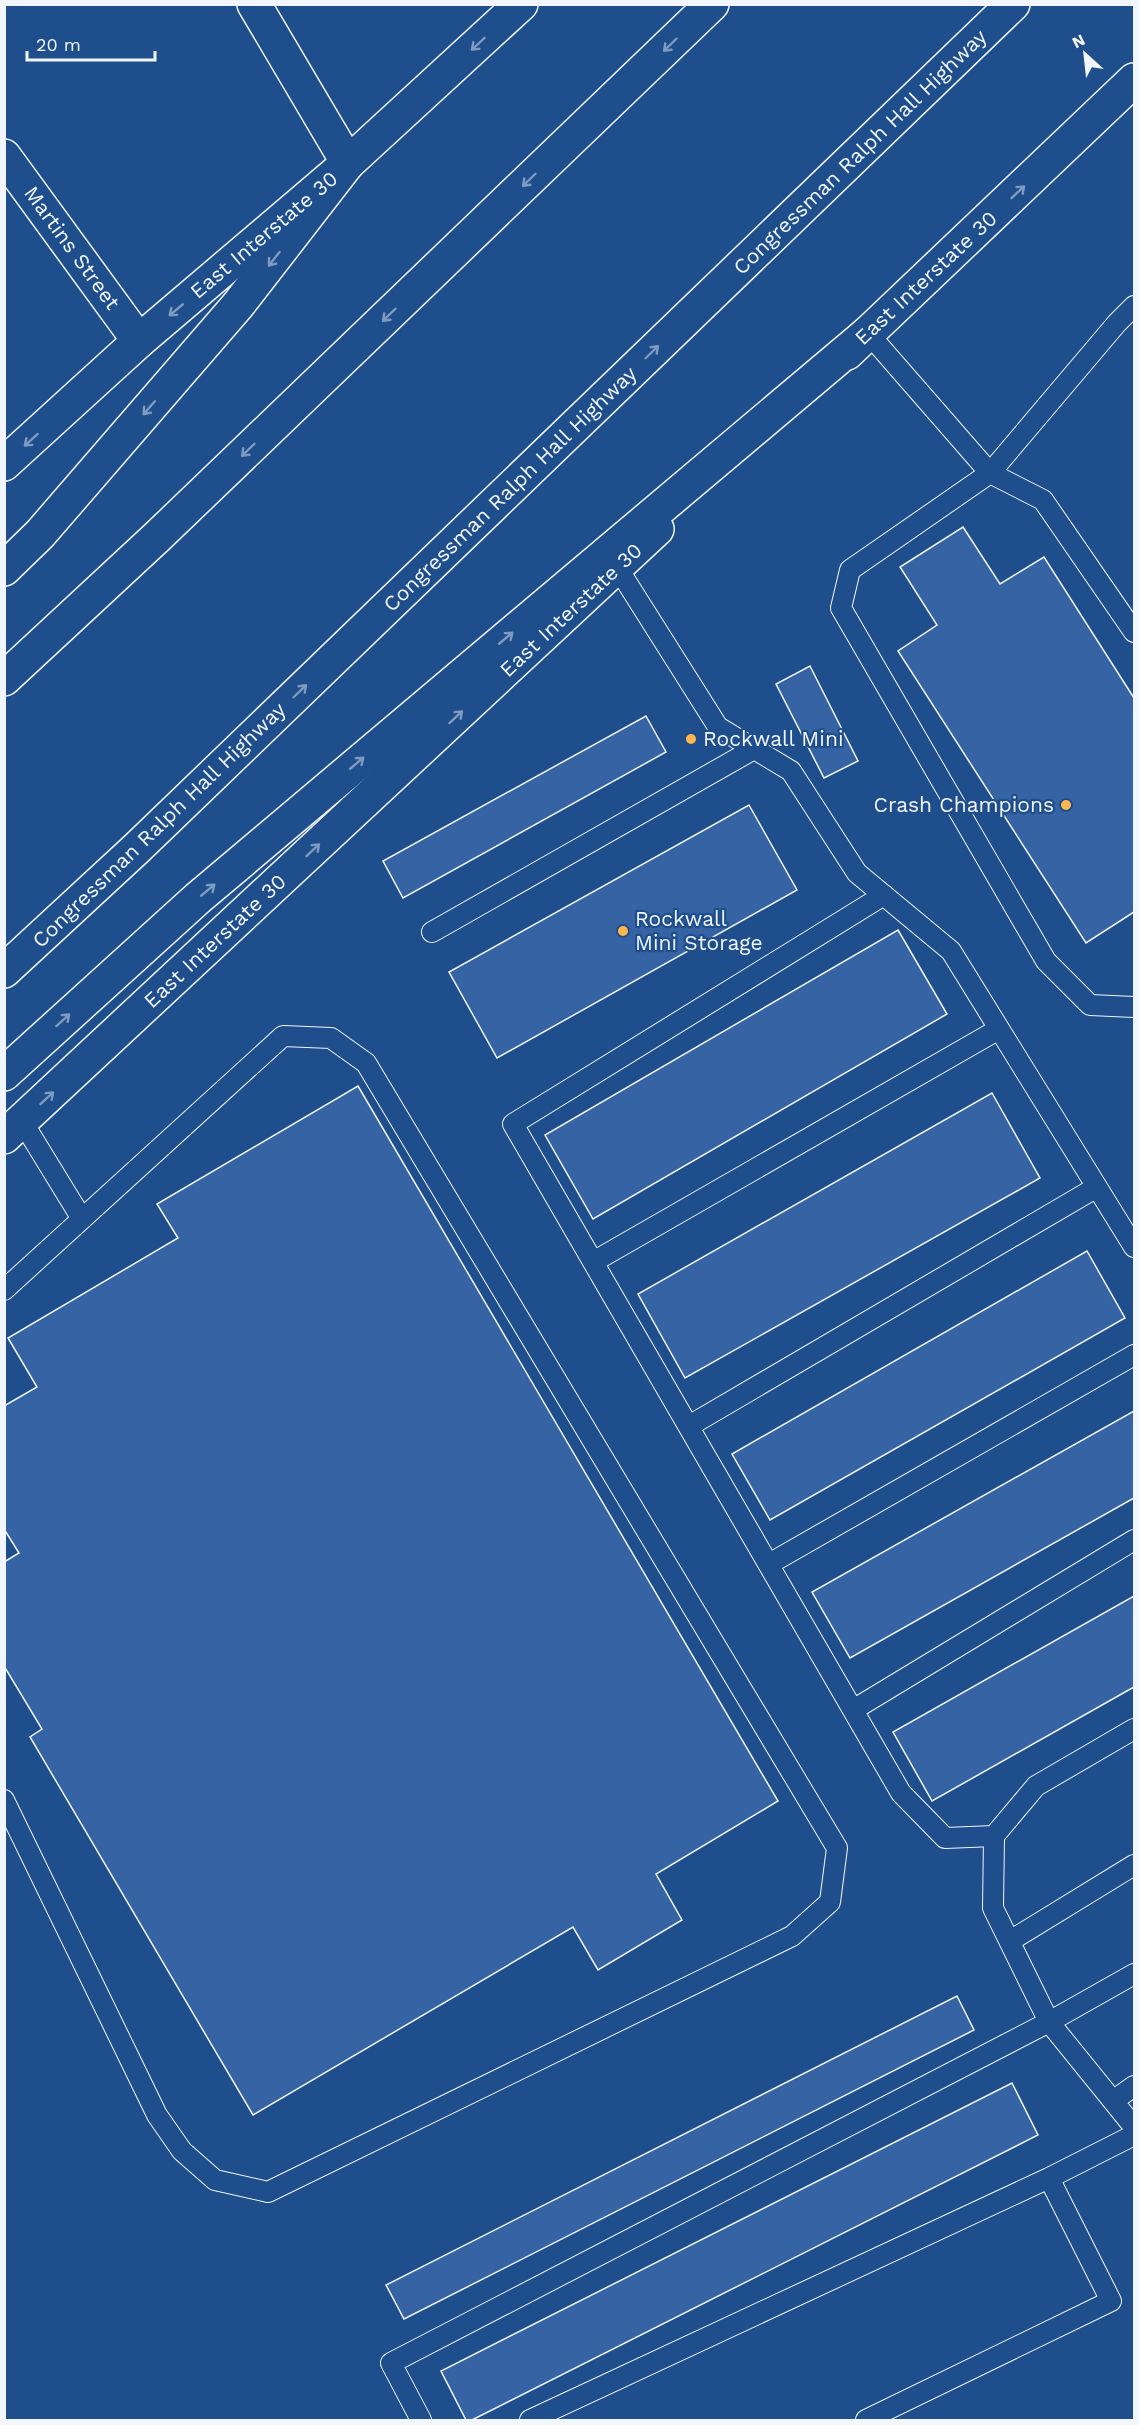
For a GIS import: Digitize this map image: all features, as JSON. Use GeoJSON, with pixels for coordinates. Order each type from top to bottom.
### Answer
{"type":"FeatureCollection","features":[{"type":"Feature","properties":{"kind":"main road"},"geometry":{"type":"LineString","coordinates":[[4,569],[40,534],[238,305],[348,163],[254,4]]}},
{"type":"Feature","properties":{"kind":"main road","name":"East Interstate 30"},"geometry":{"type":"LineString","coordinates":[[4,464],[139,341],[348,163],[521,4]]}},
{"type":"Feature","properties":{"kind":"main road"},"geometry":{"type":"LineString","coordinates":[[4,679],[165,529],[712,4]]}},
{"type":"Feature","properties":{"kind":"main road","name":"Congressman Ralph Hall Highway"},"geometry":{"type":"LineString","coordinates":[[4,971],[136,849],[1013,4]]}},
{"type":"Feature","properties":{"kind":"main road","name":"East Interstate 30"},"geometry":{"type":"LineString","coordinates":[[13,1129],[868,333],[1134,80]]}},
{"type":"Feature","properties":{"kind":"main road","name":"Martins Street"},"geometry":{"type":"LineString","coordinates":[[4,156],[139,341]]}},
{"type":"Feature","properties":{"kind":"main road"},"geometry":{"type":"LineString","coordinates":[[4,1074],[198,898],[868,333]]}},
{"type":"Feature","properties":{"kind":"lane"},"geometry":{"type":"LineString","coordinates":[[1134,306],[990,473],[850,570],[841,608],[1046,961],[1090,1005],[1134,1007]]}},
{"type":"Feature","properties":{"kind":"lane"},"geometry":{"type":"LineString","coordinates":[[868,333],[990,473],[1043,500],[1134,633]]}},
{"type":"Feature","properties":{"kind":"lane"},"geometry":{"type":"LineString","coordinates":[[617,567],[717,727],[791,771],[857,873],[951,951],[1134,1247]]}},
{"type":"Feature","properties":{"kind":"lane"},"geometry":{"type":"LineString","coordinates":[[432,932],[754,749]]}},
{"type":"Feature","properties":{"kind":"lane"},"geometry":{"type":"LineString","coordinates":[[884,895],[513,1124],[901,1793],[945,1838],[993,1836]]}},
{"type":"Feature","properties":{"kind":"lane"},"geometry":{"type":"LineString","coordinates":[[593,1262],[999,1029]]}},
{"type":"Feature","properties":{"kind":"lane"},"geometry":{"type":"LineString","coordinates":[[4,1290],[283,1036],[331,1038],[366,1063],[837,1848],[830,1902],[792,1936],[268,2192],[215,2180],[182,2151],[157,2115],[4,1800]]}},
{"type":"Feature","properties":{"kind":"lane"},"geometry":{"type":"LineString","coordinates":[[13,1129],[82,1219]]}},
{"type":"Feature","properties":{"kind":"lane"},"geometry":{"type":"LineString","coordinates":[[689,1426],[1097,1187]]}},
{"type":"Feature","properties":{"kind":"lane"},"geometry":{"type":"LineString","coordinates":[[769,1564],[1134,1355]]}},
{"type":"Feature","properties":{"kind":"lane"},"geometry":{"type":"LineString","coordinates":[[853,1710],[1134,1540]]}},
{"type":"Feature","properties":{"kind":"lane"},"geometry":{"type":"LineString","coordinates":[[1134,1729],[1036,1786],[993,1836],[993,1908],[1049,2022],[1134,2127]]}},
{"type":"Feature","properties":{"kind":"lane"},"geometry":{"type":"LineString","coordinates":[[1010,1941],[1134,1865]]}},
{"type":"Feature","properties":{"kind":"lane"},"geometry":{"type":"LineString","coordinates":[[421,2421],[391,2363],[1049,2022],[1134,1974]]}},
{"type":"Feature","properties":{"kind":"lane"},"geometry":{"type":"LineString","coordinates":[[1113,2100],[1134,2086]]}},
{"type":"Feature","properties":{"kind":"lane"},"geometry":{"type":"LineString","coordinates":[[530,2421],[1049,2178],[1134,2135]]}},
{"type":"Feature","properties":{"kind":"lane"},"geometry":{"type":"LineString","coordinates":[[866,2421],[1111,2301],[1049,2178]]}},
{"type":"Feature","properties":{"kind":"building","name":"Crash Champions"},"geometry":{"type":"Polygon","coordinates":[[[963,527],[1000,584],[1044,557],[1134,698],[1134,912],[1086,943],[898,651],[937,625],[900,567],[963,527]]]}},
{"type":"Feature","properties":{"kind":"building"},"geometry":{"type":"Polygon","coordinates":[[[810,666],[858,761],[824,778],[776,684],[810,666]]]}},
{"type":"Feature","properties":{"kind":"building"},"geometry":{"type":"Polygon","coordinates":[[[646,716],[666,752],[403,898],[383,861],[646,716]]]}},
{"type":"Feature","properties":{"kind":"building","name":"Rockwall Mini Storage"},"geometry":{"type":"Polygon","coordinates":[[[749,805],[797,890],[497,1058],[449,972],[749,805]]]}},
{"type":"Feature","properties":{"kind":"building"},"geometry":{"type":"Polygon","coordinates":[[[898,930],[947,1014],[593,1219],[545,1135],[898,930]]]}},
{"type":"Feature","properties":{"kind":"building"},"geometry":{"type":"Polygon","coordinates":[[[358,1086],[778,1801],[656,1874],[682,1920],[598,1970],[573,1927],[253,2115],[30,1737],[42,1729],[4,1666],[4,1562],[19,1553],[4,1529],[4,1406],[37,1387],[8,1338],[178,1238],[157,1204],[358,1086]]]}},
{"type":"Feature","properties":{"kind":"building"},"geometry":{"type":"Polygon","coordinates":[[[992,1093],[1040,1178],[685,1378],[638,1294],[992,1093]]]}},
{"type":"Feature","properties":{"kind":"building"},"geometry":{"type":"Polygon","coordinates":[[[1087,1251],[1125,1318],[770,1520],[732,1454],[1087,1251]]]}},
{"type":"Feature","properties":{"kind":"building"},"geometry":{"type":"Polygon","coordinates":[[[1134,1411],[1134,1498],[850,1658],[812,1592],[1134,1411]]]}},
{"type":"Feature","properties":{"kind":"building"},"geometry":{"type":"Polygon","coordinates":[[[1134,1596],[1134,1687],[932,1801],[893,1732],[1134,1596]]]}},
{"type":"Feature","properties":{"kind":"building"},"geometry":{"type":"Polygon","coordinates":[[[957,1996],[974,2030],[404,2319],[386,2285],[957,1996]]]}},
{"type":"Feature","properties":{"kind":"building"},"geometry":{"type":"Polygon","coordinates":[[[1012,2083],[1038,2135],[472,2420],[466,2420],[441,2371],[1012,2083]]]}},
{"type":"Feature","properties":{"kind":"place","name":"Rockwall Mini"},"geometry":{"type":"Point","coordinates":[691,739]}},
{"type":"Feature","properties":{"kind":"place","name":"Crash Champions"},"geometry":{"type":"Point","coordinates":[1066,805]}},
{"type":"Feature","properties":{"kind":"place","name":"Rockwall Mini Storage"},"geometry":{"type":"Point","coordinates":[623,931]}}]}
